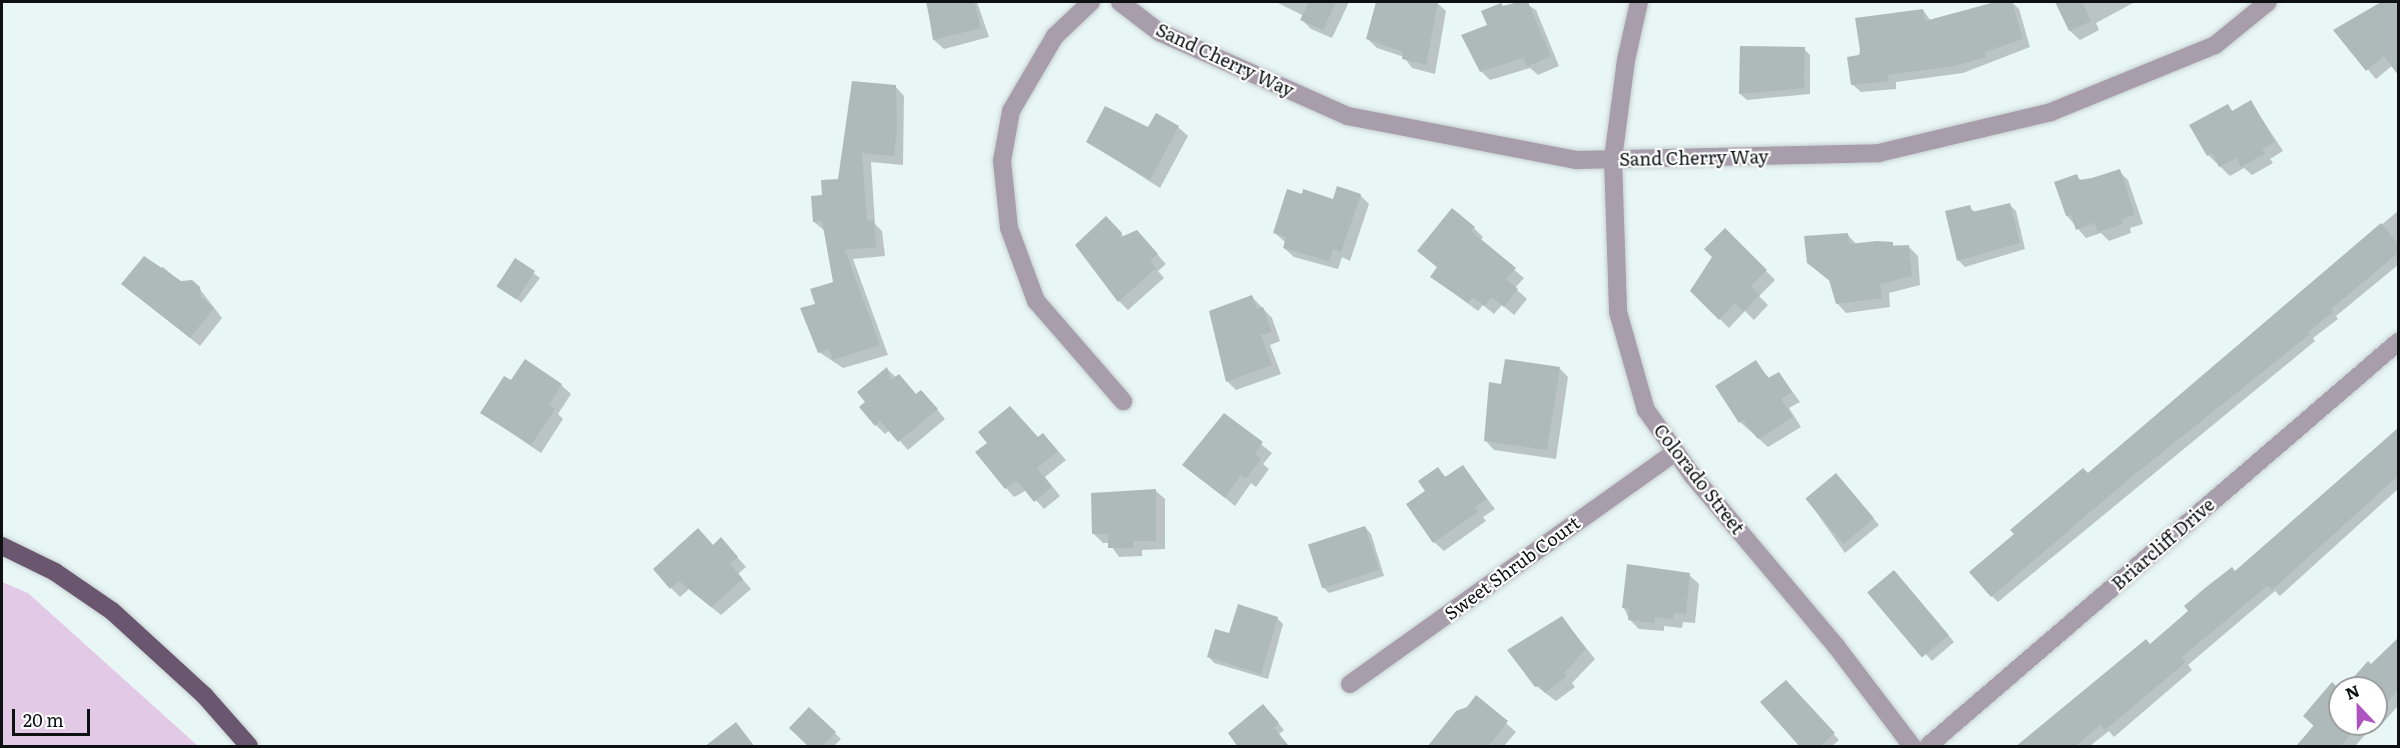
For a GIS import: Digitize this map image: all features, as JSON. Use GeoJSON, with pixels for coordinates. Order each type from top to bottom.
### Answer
{"type":"FeatureCollection","features":[{"type":"Feature","properties":{"kind":"main road"},"geometry":{"type":"LineString","coordinates":[[2,546],[56,572],[112,611],[204,695],[249,747]]}},
{"type":"Feature","properties":{"kind":"street"},"geometry":{"type":"LineString","coordinates":[[1091,2],[1055,36],[1011,111],[1002,161],[1009,228],[1036,301],[1124,401]]}},
{"type":"Feature","properties":{"kind":"street","name":"Sand Cherry Way"},"geometry":{"type":"LineString","coordinates":[[1120,2],[1159,32],[1348,116],[1576,160],[1879,153],[2051,112],[2215,45],[2268,2]]}},
{"type":"Feature","properties":{"kind":"street","name":"Colorado Street"},"geometry":{"type":"LineString","coordinates":[[1639,2],[1626,60],[1612,159],[1618,312],[1646,410],[1675,452],[1836,646],[1912,747]]}},
{"type":"Feature","properties":{"kind":"street","name":"Briarcliff Drive"},"geometry":{"type":"LineString","coordinates":[[1928,747],[2398,342]]}},
{"type":"Feature","properties":{"kind":"street","name":"Sweet Shrub Court"},"geometry":{"type":"LineString","coordinates":[[1350,684],[1675,452]]}},
{"type":"Feature","properties":{"kind":"shaded area"},"geometry":{"type":"Polygon","coordinates":[[[2,582],[28,593],[198,746],[2,746],[2,582]]]}},
{"type":"Feature","properties":{"kind":"building"},"geometry":{"type":"Polygon","coordinates":[[[927,2],[974,2],[981,28],[933,40],[927,2]]]}},
{"type":"Feature","properties":{"kind":"building"},"geometry":{"type":"Polygon","coordinates":[[[1309,2],[1336,2],[1323,30],[1300,20],[1309,2]]]}},
{"type":"Feature","properties":{"kind":"building"},"geometry":{"type":"Polygon","coordinates":[[[1376,2],[1438,2],[1426,65],[1402,59],[1403,52],[1366,39],[1376,2]]]}},
{"type":"Feature","properties":{"kind":"building"},"geometry":{"type":"Polygon","coordinates":[[[1528,2],[1551,56],[1527,67],[1523,58],[1480,72],[1461,35],[1487,25],[1481,11],[1501,3],[1503,6],[1528,2]]]}},
{"type":"Feature","properties":{"kind":"building"},"geometry":{"type":"Polygon","coordinates":[[[1995,2],[2012,2],[2023,39],[1985,52],[1986,57],[1954,66],[1888,75],[1889,81],[1851,85],[1847,57],[1859,55],[1860,50],[1855,18],[1923,9],[1925,21],[1995,2]]]}},
{"type":"Feature","properties":{"kind":"building"},"geometry":{"type":"Polygon","coordinates":[[[2055,2],[2082,2],[2091,21],[2069,31],[2055,2]]]}},
{"type":"Feature","properties":{"kind":"building"},"geometry":{"type":"Polygon","coordinates":[[[2381,2],[2398,2],[2398,75],[2384,56],[2366,71],[2333,30],[2381,2]]]}},
{"type":"Feature","properties":{"kind":"building"},"geometry":{"type":"Polygon","coordinates":[[[1740,46],[1805,47],[1804,88],[1739,94],[1740,46]]]}},
{"type":"Feature","properties":{"kind":"building"},"geometry":{"type":"Polygon","coordinates":[[[852,81],[896,85],[897,130],[894,156],[862,153],[867,221],[874,220],[876,247],[845,250],[880,345],[833,360],[829,349],[818,353],[800,308],[815,304],[810,289],[833,282],[822,221],[813,222],[811,196],[822,195],[821,180],[838,179],[852,81]]]}},
{"type":"Feature","properties":{"kind":"building"},"geometry":{"type":"Polygon","coordinates":[[[2251,100],[2275,142],[2262,149],[2265,154],[2241,167],[2236,158],[2219,167],[2212,153],[2207,156],[2189,125],[2228,104],[2232,111],[2251,100]]]}},
{"type":"Feature","properties":{"kind":"building"},"geometry":{"type":"Polygon","coordinates":[[[1105,106],[1148,127],[1156,113],[1179,126],[1150,180],[1086,142],[1105,106]]]}},
{"type":"Feature","properties":{"kind":"building"},"geometry":{"type":"Polygon","coordinates":[[[2120,169],[2135,215],[2122,219],[2123,224],[2098,232],[2095,223],[2076,230],[2071,215],[2066,216],[2054,182],[2077,174],[2079,180],[2092,178],[2120,169]]]}},
{"type":"Feature","properties":{"kind":"building"},"geometry":{"type":"Polygon","coordinates":[[[1337,186],[1361,194],[1341,252],[1333,249],[1329,261],[1283,248],[1286,237],[1273,233],[1287,189],[1302,194],[1303,189],[1333,199],[1337,186]]]}},
{"type":"Feature","properties":{"kind":"building"},"geometry":{"type":"Polygon","coordinates":[[[2010,203],[2020,243],[1957,261],[1945,211],[1970,205],[1972,212],[2010,203]]]}},
{"type":"Feature","properties":{"kind":"building"},"geometry":{"type":"Polygon","coordinates":[[[1452,208],[1475,227],[1471,231],[1516,268],[1506,279],[1518,289],[1504,307],[1492,297],[1484,306],[1473,297],[1468,303],[1430,277],[1437,267],[1417,251],[1452,208]]]}},
{"type":"Feature","properties":{"kind":"building"},"geometry":{"type":"Polygon","coordinates":[[[1106,216],[1122,233],[1119,238],[1137,230],[1158,254],[1150,261],[1156,268],[1118,302],[1075,245],[1106,216]]]}},
{"type":"Feature","properties":{"kind":"building"},"geometry":{"type":"Polygon","coordinates":[[[2381,223],[2398,244],[2398,253],[2331,309],[2333,312],[2308,332],[2310,334],[2129,479],[1991,597],[1969,572],[2014,534],[2010,530],[2083,468],[2088,473],[2381,223]]]}},
{"type":"Feature","properties":{"kind":"building"},"geometry":{"type":"Polygon","coordinates":[[[1725,228],[1767,270],[1751,286],[1760,295],[1743,312],[1735,303],[1719,320],[1690,291],[1712,257],[1704,249],[1725,228]]]}},
{"type":"Feature","properties":{"kind":"building"},"geometry":{"type":"Polygon","coordinates":[[[1848,233],[1849,244],[1877,241],[1893,242],[1893,246],[1909,245],[1912,276],[1880,284],[1882,298],[1836,304],[1829,280],[1807,263],[1804,236],[1848,233]]]}},
{"type":"Feature","properties":{"kind":"building"},"geometry":{"type":"Polygon","coordinates":[[[144,256],[181,281],[192,280],[200,287],[201,297],[214,308],[190,338],[121,284],[144,256]]]}},
{"type":"Feature","properties":{"kind":"building"},"geometry":{"type":"Polygon","coordinates":[[[515,258],[535,271],[517,300],[496,287],[515,258]]]}},
{"type":"Feature","properties":{"kind":"building"},"geometry":{"type":"Polygon","coordinates":[[[1252,295],[1257,309],[1263,307],[1272,332],[1261,335],[1272,365],[1226,382],[1209,311],[1252,295]]]}},
{"type":"Feature","properties":{"kind":"building"},"geometry":{"type":"Polygon","coordinates":[[[525,359],[562,384],[549,405],[555,409],[531,445],[480,413],[504,376],[511,380],[525,359]]]}},
{"type":"Feature","properties":{"kind":"building"},"geometry":{"type":"Polygon","coordinates":[[[1505,359],[1560,367],[1547,450],[1484,441],[1489,382],[1501,384],[1505,359]]]}},
{"type":"Feature","properties":{"kind":"building"},"geometry":{"type":"Polygon","coordinates":[[[1756,360],[1768,378],[1779,372],[1792,392],[1781,399],[1793,417],[1758,439],[1743,420],[1739,423],[1715,386],[1756,360]]]}},
{"type":"Feature","properties":{"kind":"building"},"geometry":{"type":"Polygon","coordinates":[[[887,367],[891,380],[899,374],[916,394],[921,390],[938,409],[898,442],[880,421],[875,426],[859,407],[865,402],[857,392],[887,367]]]}},
{"type":"Feature","properties":{"kind":"building"},"geometry":{"type":"Polygon","coordinates":[[[1010,406],[1038,437],[1043,433],[1058,451],[1037,468],[1052,487],[1034,502],[1019,483],[1014,481],[1005,489],[975,452],[987,443],[978,432],[1010,406]]]}},
{"type":"Feature","properties":{"kind":"building"},"geometry":{"type":"Polygon","coordinates":[[[1224,413],[1263,442],[1255,454],[1261,459],[1246,479],[1241,475],[1225,498],[1182,465],[1224,413]]]}},
{"type":"Feature","properties":{"kind":"building"},"geometry":{"type":"Polygon","coordinates":[[[2398,428],[2398,476],[2272,590],[2268,585],[2182,657],[2186,662],[2105,730],[2100,725],[2074,747],[2015,747],[2146,639],[2150,644],[2188,611],[2184,606],[2232,567],[2235,571],[2398,428]]]}},
{"type":"Feature","properties":{"kind":"building"},"geometry":{"type":"Polygon","coordinates":[[[1463,465],[1487,499],[1475,507],[1478,512],[1433,543],[1406,504],[1425,491],[1418,481],[1438,467],[1445,477],[1463,465]]]}},
{"type":"Feature","properties":{"kind":"building"},"geometry":{"type":"Polygon","coordinates":[[[1836,473],[1874,518],[1843,544],[1805,499],[1836,473]]]}},
{"type":"Feature","properties":{"kind":"building"},"geometry":{"type":"Polygon","coordinates":[[[1156,489],[1156,541],[1133,541],[1133,548],[1108,548],[1108,534],[1092,534],[1091,493],[1156,489]]]}},
{"type":"Feature","properties":{"kind":"building"},"geometry":{"type":"Polygon","coordinates":[[[1365,526],[1379,570],[1322,588],[1308,545],[1365,526]]]}},
{"type":"Feature","properties":{"kind":"building"},"geometry":{"type":"Polygon","coordinates":[[[698,528],[713,545],[721,537],[738,557],[730,564],[743,579],[711,607],[679,581],[670,589],[653,569],[698,528]]]}},
{"type":"Feature","properties":{"kind":"building"},"geometry":{"type":"Polygon","coordinates":[[[1627,564],[1690,573],[1686,614],[1674,613],[1673,619],[1655,617],[1655,623],[1628,620],[1629,609],[1622,608],[1627,564]]]}},
{"type":"Feature","properties":{"kind":"building"},"geometry":{"type":"Polygon","coordinates":[[[1894,570],[1949,635],[1922,658],[1867,592],[1894,570]]]}},
{"type":"Feature","properties":{"kind":"building"},"geometry":{"type":"Polygon","coordinates":[[[1238,604],[1278,617],[1261,674],[1207,657],[1215,629],[1229,633],[1238,604]]]}},
{"type":"Feature","properties":{"kind":"building"},"geometry":{"type":"Polygon","coordinates":[[[1562,616],[1586,649],[1564,673],[1566,677],[1545,693],[1540,685],[1535,687],[1507,650],[1562,616]]]}},
{"type":"Feature","properties":{"kind":"building"},"geometry":{"type":"Polygon","coordinates":[[[2398,638],[2398,690],[2388,701],[2388,676],[2355,676],[2368,661],[2371,664],[2398,638]]]}},
{"type":"Feature","properties":{"kind":"building"},"geometry":{"type":"Polygon","coordinates":[[[1786,680],[1835,733],[1819,747],[1800,747],[1760,702],[1786,680]]]}},
{"type":"Feature","properties":{"kind":"building"},"geometry":{"type":"Polygon","coordinates":[[[2328,687],[2328,736],[2350,736],[2340,747],[2295,747],[2314,726],[2303,716],[2328,687]]]}},
{"type":"Feature","properties":{"kind":"building"},"geometry":{"type":"Polygon","coordinates":[[[1476,695],[1508,721],[1488,747],[1427,747],[1456,711],[1467,707],[1476,695]]]}},
{"type":"Feature","properties":{"kind":"building"},"geometry":{"type":"Polygon","coordinates":[[[1263,704],[1279,723],[1274,728],[1289,747],[1238,747],[1228,733],[1263,704]]]}},
{"type":"Feature","properties":{"kind":"building"},"geometry":{"type":"Polygon","coordinates":[[[809,707],[836,732],[822,747],[809,747],[789,728],[809,707]]]}},
{"type":"Feature","properties":{"kind":"building"},"geometry":{"type":"Polygon","coordinates":[[[736,722],[755,747],[704,747],[736,722]]]}}]}
